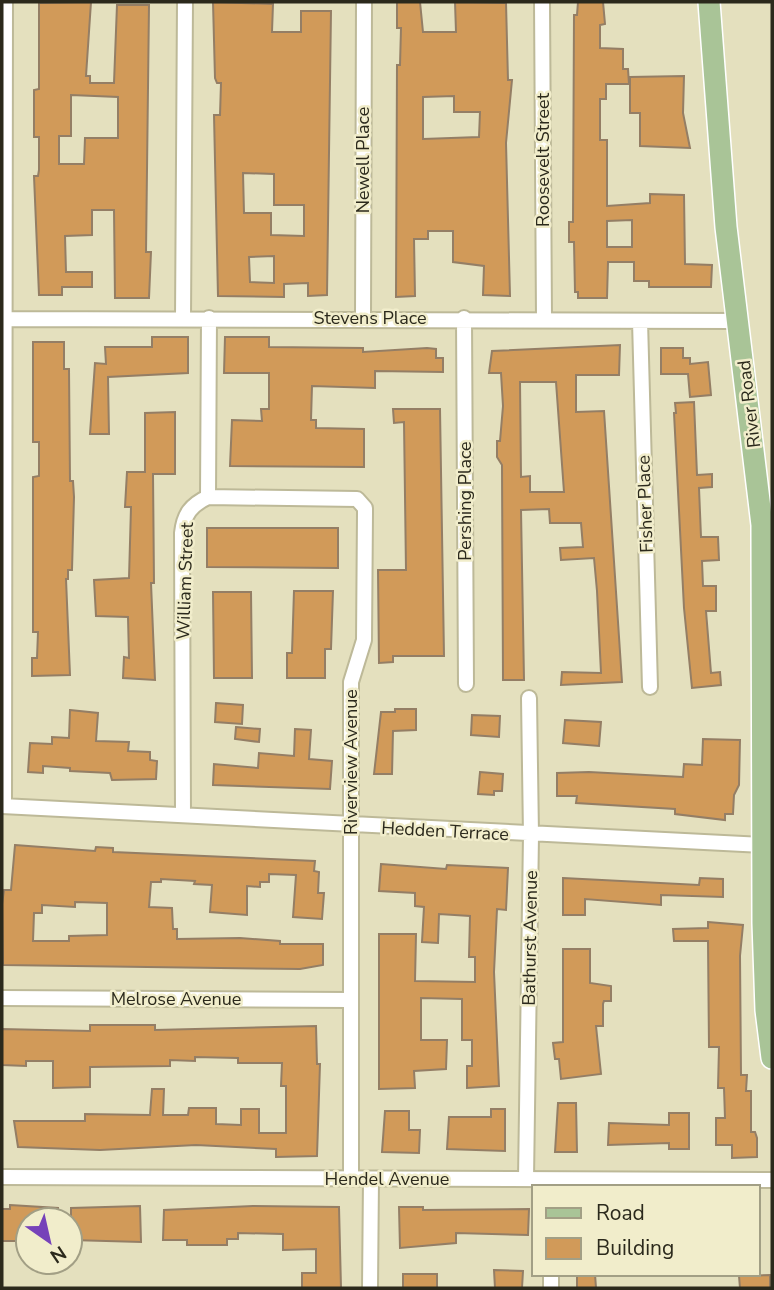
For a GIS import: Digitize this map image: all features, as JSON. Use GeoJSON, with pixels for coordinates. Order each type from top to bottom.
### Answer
{"type":"FeatureCollection","features":[{"type":"Feature","properties":{"kind":"main road","name":"River Road"},"geometry":{"type":"LineString","coordinates":[[709,2],[726,227],[762,524],[764,973],[772,1058]]}},
{"type":"Feature","properties":{"kind":"street"},"geometry":{"type":"LineString","coordinates":[[3,806],[5,2]]}},
{"type":"Feature","properties":{"kind":"street"},"geometry":{"type":"LineString","coordinates":[[183,318],[184,2]]}},
{"type":"Feature","properties":{"kind":"street","name":"Newell Place"},"geometry":{"type":"LineString","coordinates":[[363,318],[364,2]]}},
{"type":"Feature","properties":{"kind":"street","name":"Roosevelt Street"},"geometry":{"type":"LineString","coordinates":[[542,2],[544,319]]}},
{"type":"Feature","properties":{"kind":"street"},"geometry":{"type":"LineString","coordinates":[[208,497],[209,318]]}},
{"type":"Feature","properties":{"kind":"street","name":"Stevens Place"},"geometry":{"type":"LineString","coordinates":[[3,319],[464,318],[738,321]]}},
{"type":"Feature","properties":{"kind":"street","name":"Pershing Place"},"geometry":{"type":"LineString","coordinates":[[464,318],[466,684]]}},
{"type":"Feature","properties":{"kind":"street","name":"Fisher Place"},"geometry":{"type":"LineString","coordinates":[[640,321],[650,687]]}},
{"type":"Feature","properties":{"kind":"street","name":"William Street"},"geometry":{"type":"LineString","coordinates":[[183,814],[182,533],[183,521],[189,510],[208,497]]}},
{"type":"Feature","properties":{"kind":"street","name":"Riverview Avenue"},"geometry":{"type":"LineString","coordinates":[[208,497],[348,498],[357,499],[365,508],[363,640],[351,682],[351,1178]]}},
{"type":"Feature","properties":{"kind":"street","name":"Bathurst Avenue"},"geometry":{"type":"LineString","coordinates":[[526,1179],[531,835],[529,698]]}},
{"type":"Feature","properties":{"kind":"street","name":"Hedden Terrace"},"geometry":{"type":"LineString","coordinates":[[3,806],[183,814],[351,826],[763,845]]}},
{"type":"Feature","properties":{"kind":"street","name":"Melrose Avenue"},"geometry":{"type":"LineString","coordinates":[[2,998],[350,1000]]}},
{"type":"Feature","properties":{"kind":"street","name":"Hendel Avenue"},"geometry":{"type":"LineString","coordinates":[[2,1177],[526,1179],[551,1183],[772,1180]]}},
{"type":"Feature","properties":{"kind":"street"},"geometry":{"type":"LineString","coordinates":[[370,1288],[371,1178]]}},
{"type":"Feature","properties":{"kind":"building"},"geometry":{"type":"Polygon","coordinates":[[[91,2],[86,76],[90,76],[90,83],[114,83],[117,5],[149,5],[146,252],[151,252],[149,298],[115,298],[114,210],[92,210],[92,235],[65,236],[66,272],[92,272],[92,287],[62,287],[62,295],[39,295],[34,176],[38,176],[39,170],[39,137],[34,137],[34,90],[39,89],[39,3],[91,2]],[[71,95],[71,136],[59,136],[59,164],[84,164],[85,138],[118,138],[118,97],[71,95]]]}},
{"type":"Feature","properties":{"kind":"building"},"geometry":{"type":"Polygon","coordinates":[[[213,2],[273,4],[272,32],[301,32],[301,11],[331,11],[327,295],[308,296],[308,283],[284,284],[284,297],[218,296],[214,115],[220,115],[221,83],[217,83],[213,2]],[[243,173],[244,213],[271,213],[271,235],[304,236],[304,205],[274,205],[274,174],[243,173]],[[274,256],[249,257],[250,282],[274,283],[274,256]]]}},
{"type":"Feature","properties":{"kind":"building"},"geometry":{"type":"Polygon","coordinates":[[[397,2],[420,2],[423,32],[456,32],[455,2],[506,3],[508,80],[512,80],[506,143],[510,296],[483,295],[484,266],[453,262],[453,231],[428,231],[428,239],[414,239],[415,296],[396,297],[397,65],[400,65],[401,28],[397,28],[397,2]],[[454,96],[423,97],[423,139],[479,137],[480,112],[454,112],[454,96]]]}},
{"type":"Feature","properties":{"kind":"building"},"geometry":{"type":"Polygon","coordinates":[[[578,2],[603,2],[605,24],[600,25],[600,48],[623,49],[623,69],[628,69],[629,84],[606,84],[606,99],[600,99],[600,140],[607,140],[607,206],[650,203],[650,194],[684,195],[685,264],[712,265],[711,287],[649,287],[649,281],[634,281],[634,262],[608,262],[607,298],[578,298],[578,292],[575,292],[574,242],[569,242],[569,222],[573,222],[574,15],[577,15],[578,2]],[[632,220],[607,221],[607,247],[632,247],[632,220]]]}},
{"type":"Feature","properties":{"kind":"building"},"geometry":{"type":"Polygon","coordinates":[[[684,76],[683,113],[690,148],[640,146],[640,113],[630,113],[630,77],[684,76]]]}},
{"type":"Feature","properties":{"kind":"building"},"geometry":{"type":"Polygon","coordinates":[[[152,337],[188,337],[188,373],[108,377],[109,434],[90,434],[95,363],[106,364],[105,347],[152,347],[152,337]]]}},
{"type":"Feature","properties":{"kind":"building"},"geometry":{"type":"Polygon","coordinates":[[[225,337],[269,337],[269,347],[363,348],[363,352],[436,349],[436,358],[443,358],[443,372],[375,371],[375,388],[312,386],[311,420],[316,420],[316,428],[364,429],[364,467],[230,466],[232,420],[262,421],[261,409],[269,409],[269,373],[224,373],[225,337]]]}},
{"type":"Feature","properties":{"kind":"building"},"geometry":{"type":"Polygon","coordinates":[[[33,342],[64,342],[64,369],[69,369],[70,481],[73,481],[74,497],[72,570],[68,570],[66,579],[70,675],[32,676],[32,658],[37,658],[38,632],[33,632],[33,477],[39,476],[39,442],[33,442],[33,342]]]}},
{"type":"Feature","properties":{"kind":"building"},"geometry":{"type":"Polygon","coordinates":[[[620,345],[619,375],[576,375],[576,412],[604,411],[622,682],[561,685],[562,672],[601,673],[597,591],[594,558],[561,560],[560,548],[583,547],[581,523],[550,523],[549,509],[521,510],[524,680],[503,680],[502,465],[497,457],[497,441],[500,441],[503,406],[501,373],[489,373],[492,351],[620,345]],[[520,382],[521,477],[530,476],[530,492],[564,492],[556,382],[520,382]]]}},
{"type":"Feature","properties":{"kind":"building"},"geometry":{"type":"Polygon","coordinates":[[[661,348],[683,348],[683,358],[690,358],[690,364],[708,362],[711,395],[690,397],[688,374],[661,374],[661,348]]]}},
{"type":"Feature","properties":{"kind":"building"},"geometry":{"type":"Polygon","coordinates":[[[694,402],[697,475],[712,474],[712,487],[699,488],[701,537],[718,537],[719,560],[702,561],[703,586],[716,586],[716,611],[706,611],[711,673],[720,672],[721,685],[692,688],[684,608],[674,413],[675,403],[694,402]]]}},
{"type":"Feature","properties":{"kind":"building"},"geometry":{"type":"Polygon","coordinates":[[[393,409],[440,409],[444,656],[393,656],[393,662],[379,663],[378,570],[406,570],[404,422],[394,423],[393,409]]]}},
{"type":"Feature","properties":{"kind":"building"},"geometry":{"type":"Polygon","coordinates":[[[175,412],[175,474],[153,474],[154,583],[151,583],[155,680],[123,678],[124,657],[129,658],[128,617],[96,616],[94,580],[129,578],[131,507],[125,507],[127,472],[145,472],[145,413],[175,412]]]}},
{"type":"Feature","properties":{"kind":"building"},"geometry":{"type":"Polygon","coordinates":[[[207,528],[338,528],[338,568],[207,567],[207,528]]]}},
{"type":"Feature","properties":{"kind":"building"},"geometry":{"type":"Polygon","coordinates":[[[294,591],[333,591],[331,649],[325,649],[325,678],[287,678],[287,653],[292,653],[294,591]]]}},
{"type":"Feature","properties":{"kind":"building"},"geometry":{"type":"Polygon","coordinates":[[[213,592],[251,592],[252,678],[214,678],[213,592]]]}},
{"type":"Feature","properties":{"kind":"building"},"geometry":{"type":"Polygon","coordinates":[[[216,703],[243,705],[242,724],[215,722],[216,703]]]}},
{"type":"Feature","properties":{"kind":"building"},"geometry":{"type":"Polygon","coordinates":[[[395,709],[416,709],[416,730],[393,731],[392,774],[374,774],[381,712],[395,712],[395,709]]]}},
{"type":"Feature","properties":{"kind":"building"},"geometry":{"type":"Polygon","coordinates":[[[70,710],[98,713],[96,741],[129,742],[128,751],[150,752],[150,760],[157,761],[156,779],[112,780],[110,773],[70,771],[70,768],[43,766],[43,773],[28,772],[30,743],[52,744],[52,737],[69,738],[70,710]]]}},
{"type":"Feature","properties":{"kind":"building"},"geometry":{"type":"Polygon","coordinates":[[[472,715],[500,716],[499,737],[471,735],[472,715]]]}},
{"type":"Feature","properties":{"kind":"building"},"geometry":{"type":"Polygon","coordinates":[[[565,720],[601,722],[599,746],[563,743],[565,720]]]}},
{"type":"Feature","properties":{"kind":"building"},"geometry":{"type":"Polygon","coordinates":[[[236,727],[260,729],[259,742],[235,739],[236,727]]]}},
{"type":"Feature","properties":{"kind":"building"},"geometry":{"type":"Polygon","coordinates":[[[295,729],[311,730],[309,759],[332,761],[330,789],[213,785],[214,764],[258,768],[259,753],[294,756],[295,729]]]}},
{"type":"Feature","properties":{"kind":"building"},"geometry":{"type":"Polygon","coordinates":[[[703,739],[740,740],[739,785],[734,795],[733,814],[725,814],[725,820],[675,814],[675,809],[576,803],[577,796],[557,796],[557,773],[683,777],[684,764],[702,765],[703,739]]]}},
{"type":"Feature","properties":{"kind":"building"},"geometry":{"type":"Polygon","coordinates":[[[480,772],[503,774],[502,791],[494,791],[494,795],[478,794],[480,772]]]}},
{"type":"Feature","properties":{"kind":"building"},"geometry":{"type":"Polygon","coordinates":[[[15,845],[95,851],[96,847],[113,848],[113,852],[315,861],[314,871],[319,872],[318,893],[324,893],[322,919],[293,917],[296,875],[269,874],[269,882],[260,882],[260,887],[247,886],[247,915],[210,912],[212,885],[194,884],[195,881],[161,879],[161,882],[151,882],[149,907],[172,908],[173,929],[177,929],[177,939],[240,938],[280,941],[280,944],[323,944],[323,965],[300,969],[3,965],[2,904],[4,890],[11,890],[15,845]],[[75,902],[75,907],[42,905],[42,913],[34,913],[33,941],[69,941],[69,936],[107,935],[107,903],[75,902]]]}},
{"type":"Feature","properties":{"kind":"building"},"geometry":{"type":"Polygon","coordinates":[[[381,864],[446,869],[447,865],[508,868],[506,910],[497,909],[494,972],[499,1086],[467,1088],[467,1066],[472,1066],[472,1040],[462,1040],[462,999],[421,998],[421,1040],[447,1040],[446,1069],[414,1071],[415,1088],[379,1089],[379,934],[416,934],[415,981],[475,982],[475,957],[469,957],[470,916],[439,914],[438,943],[422,942],[424,907],[415,906],[415,893],[379,891],[381,864]]]}},
{"type":"Feature","properties":{"kind":"building"},"geometry":{"type":"Polygon","coordinates":[[[563,878],[699,885],[700,878],[723,879],[723,897],[661,895],[661,905],[585,899],[585,915],[563,915],[563,878]]]}},
{"type":"Feature","properties":{"kind":"building"},"geometry":{"type":"Polygon","coordinates":[[[708,922],[743,925],[740,956],[741,1075],[747,1075],[746,1091],[751,1091],[751,1132],[755,1132],[757,1138],[757,1157],[732,1158],[732,1145],[716,1145],[716,1118],[725,1118],[724,1088],[718,1088],[719,1047],[709,1047],[708,941],[674,941],[673,929],[708,928],[708,922]]]}},
{"type":"Feature","properties":{"kind":"building"},"geometry":{"type":"Polygon","coordinates":[[[563,949],[590,949],[590,983],[611,986],[611,1001],[604,1001],[603,1004],[603,1026],[596,1026],[601,1074],[561,1079],[559,1059],[555,1059],[553,1043],[563,1042],[563,949]]]}},
{"type":"Feature","properties":{"kind":"building"},"geometry":{"type":"Polygon","coordinates":[[[90,1025],[155,1025],[155,1030],[316,1026],[317,1064],[320,1064],[317,1156],[276,1157],[276,1149],[196,1145],[100,1150],[18,1147],[14,1121],[85,1121],[85,1114],[150,1115],[152,1089],[164,1089],[163,1115],[188,1115],[189,1108],[216,1108],[216,1124],[241,1125],[241,1109],[259,1109],[259,1133],[286,1133],[286,1086],[281,1086],[282,1063],[238,1063],[238,1058],[195,1057],[195,1061],[170,1060],[170,1066],[90,1067],[90,1087],[53,1088],[53,1061],[26,1061],[26,1066],[2,1065],[2,1029],[90,1031],[90,1025]]]}},
{"type":"Feature","properties":{"kind":"building"},"geometry":{"type":"Polygon","coordinates":[[[558,1103],[576,1103],[577,1152],[555,1152],[558,1103]]]}},
{"type":"Feature","properties":{"kind":"building"},"geometry":{"type":"Polygon","coordinates":[[[491,1109],[505,1109],[505,1151],[447,1149],[449,1117],[491,1117],[491,1109]]]}},
{"type":"Feature","properties":{"kind":"building"},"geometry":{"type":"Polygon","coordinates":[[[385,1111],[409,1111],[409,1130],[420,1130],[419,1153],[382,1152],[385,1111]]]}},
{"type":"Feature","properties":{"kind":"building"},"geometry":{"type":"Polygon","coordinates":[[[669,1113],[689,1113],[689,1149],[669,1149],[669,1143],[608,1145],[609,1123],[669,1125],[669,1113]]]}},
{"type":"Feature","properties":{"kind":"building"},"geometry":{"type":"Polygon","coordinates":[[[10,1205],[26,1206],[14,1206],[14,1241],[2,1241],[2,1209],[10,1209],[10,1205]]]}},
{"type":"Feature","properties":{"kind":"building"},"geometry":{"type":"Polygon","coordinates":[[[140,1206],[141,1242],[84,1240],[84,1208],[140,1206]]]}},
{"type":"Feature","properties":{"kind":"building"},"geometry":{"type":"Polygon","coordinates":[[[253,1206],[339,1207],[341,1288],[302,1288],[302,1273],[316,1273],[316,1249],[283,1250],[283,1234],[238,1233],[238,1239],[227,1239],[227,1245],[187,1245],[187,1240],[163,1240],[164,1210],[253,1206]]]}},
{"type":"Feature","properties":{"kind":"building"},"geometry":{"type":"Polygon","coordinates":[[[399,1207],[423,1207],[423,1210],[529,1209],[528,1235],[456,1233],[456,1243],[400,1248],[399,1207]]]}},
{"type":"Feature","properties":{"kind":"building"},"geometry":{"type":"Polygon","coordinates":[[[494,1270],[523,1271],[522,1288],[495,1288],[494,1270]]]}},
{"type":"Feature","properties":{"kind":"building"},"geometry":{"type":"Polygon","coordinates":[[[403,1274],[437,1274],[437,1288],[403,1288],[403,1274]]]}},
{"type":"Feature","properties":{"kind":"building"},"geometry":{"type":"Polygon","coordinates":[[[770,1275],[770,1288],[740,1288],[739,1276],[770,1275]]]}},
{"type":"Feature","properties":{"kind":"building"},"geometry":{"type":"Polygon","coordinates":[[[577,1276],[595,1276],[596,1288],[577,1288],[577,1276]]]}}]}
